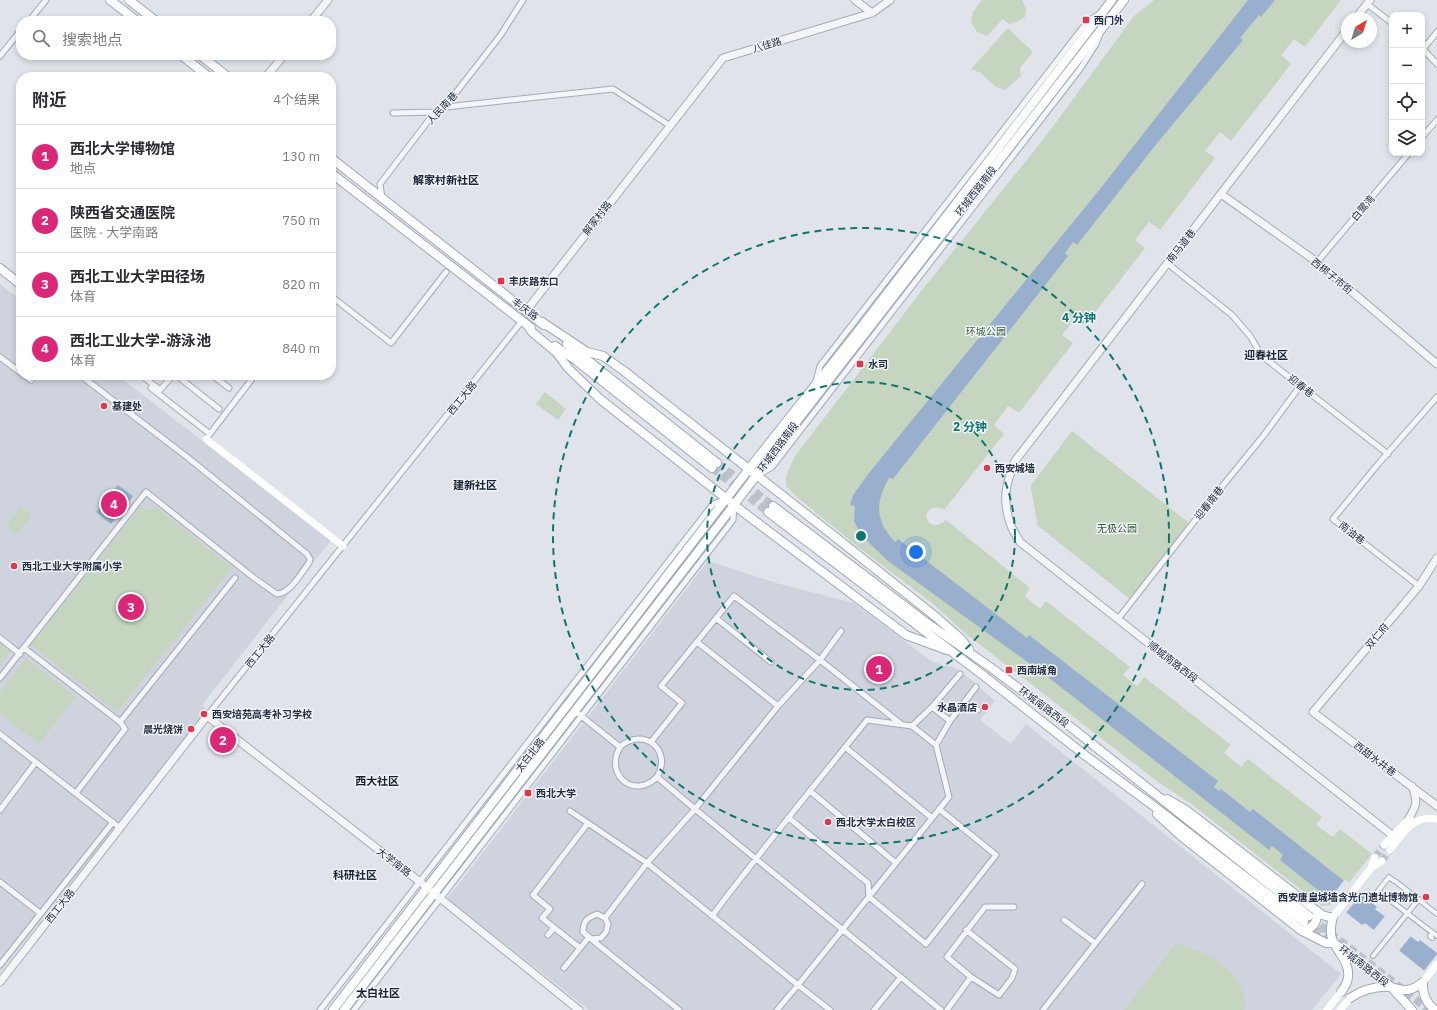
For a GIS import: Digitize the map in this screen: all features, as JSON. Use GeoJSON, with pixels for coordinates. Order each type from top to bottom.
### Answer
{"type":"FeatureCollection","features":[{"type":"Feature","properties":{"kind":"main road"},"geometry":{"type":"LineString","coordinates":[[110,0],[131,16]]}},
{"type":"Feature","properties":{"kind":"main road"},"geometry":{"type":"LineString","coordinates":[[129,0],[150,16]]}},
{"type":"Feature","properties":{"kind":"main road","name":"环城西路南段"},"geometry":{"type":"LineString","coordinates":[[726,499],[1112,0]]}},
{"type":"Feature","properties":{"kind":"main road","name":"环城西路南段"},"geometry":{"type":"LineString","coordinates":[[757,475],[1124,0]]}},
{"type":"Feature","properties":{"kind":"main road"},"geometry":{"type":"LineString","coordinates":[[187,60],[202,72]]}},
{"type":"Feature","properties":{"kind":"main road"},"geometry":{"type":"LineString","coordinates":[[206,60],[222,72]]}},
{"type":"Feature","properties":{"kind":"main road","name":"丰庆路"},"geometry":{"type":"LineString","coordinates":[[336,162],[542,322],[559,338],[714,465],[525,323],[336,177]]}},
{"type":"Feature","properties":{"kind":"main road"},"geometry":{"type":"LineString","coordinates":[[0,268],[16,281]]}},
{"type":"Feature","properties":{"kind":"main road"},"geometry":{"type":"LineString","coordinates":[[542,322],[586,352],[603,356],[757,475],[936,617],[961,639],[976,656]]}},
{"type":"Feature","properties":{"kind":"main road"},"geometry":{"type":"LineString","coordinates":[[525,323],[532,332],[557,354],[568,368],[600,399],[726,499],[906,635],[956,654]]}},
{"type":"Feature","properties":{"kind":"main road"},"geometry":{"type":"LineString","coordinates":[[208,436],[344,546]]}},
{"type":"Feature","properties":{"kind":"main road","name":"太白北路"},"geometry":{"type":"LineString","coordinates":[[333,1010],[434,893],[578,713],[757,475]]}},
{"type":"Feature","properties":{"kind":"main road","name":"太白北路"},"geometry":{"type":"LineString","coordinates":[[344,1010],[434,893],[726,499]]}},
{"type":"Feature","properties":{"kind":"main road","name":"环城南路西段"},"geometry":{"type":"LineString","coordinates":[[1305,923],[1122,783],[771,509],[923,620],[976,656],[1066,723],[1152,792],[1305,923],[1326,943],[1334,943],[1391,987],[1412,1010]]}},
{"type":"Feature","properties":{"kind":"main road"},"geometry":{"type":"LineString","coordinates":[[1152,792],[1186,810],[1322,915],[1329,917],[1333,915]]}},
{"type":"Feature","properties":{"kind":"main road"},"geometry":{"type":"LineString","coordinates":[[1384,845],[1392,835],[1411,821],[1422,818],[1437,819]]}},
{"type":"Feature","properties":{"kind":"main road"},"geometry":{"type":"LineString","coordinates":[[1390,850],[1411,821]]}},
{"type":"Feature","properties":{"kind":"main road"},"geometry":{"type":"LineString","coordinates":[[1327,1010],[1342,992],[1347,982],[1348,975],[1346,963],[1332,938],[1331,925],[1333,915],[1379,859]]}},
{"type":"Feature","properties":{"kind":"main road"},"geometry":{"type":"LineString","coordinates":[[1305,923],[1308,929],[1314,926],[1317,920],[1317,911]]}},
{"type":"Feature","properties":{"kind":"main road"},"geometry":{"type":"LineString","coordinates":[[1340,1010],[1350,998],[1364,990],[1391,987],[1401,990],[1415,988],[1423,982],[1437,964]]}},
{"type":"Feature","properties":{"kind":"main road"},"geometry":{"type":"LineString","coordinates":[[1423,982],[1423,991],[1426,999],[1429,1005],[1435,1010]]}},
{"type":"Feature","properties":{"kind":"street"},"geometry":{"type":"LineString","coordinates":[[33,16],[46,0]]}},
{"type":"Feature","properties":{"kind":"street"},"geometry":{"type":"LineString","coordinates":[[315,16],[328,0]]}},
{"type":"Feature","properties":{"kind":"street","name":"人民南巷"},"geometry":{"type":"LineString","coordinates":[[382,198],[380,184],[435,112],[452,99],[500,36],[523,0]]}},
{"type":"Feature","properties":{"kind":"street"},"geometry":{"type":"LineString","coordinates":[[855,0],[872,12]]}},
{"type":"Feature","properties":{"kind":"street","name":"八佳路"},"geometry":{"type":"LineString","coordinates":[[669,125],[723,58],[872,12],[890,0]]}},
{"type":"Feature","properties":{"kind":"street"},"geometry":{"type":"LineString","coordinates":[[1360,12],[1368,2],[1389,20]]}},
{"type":"Feature","properties":{"kind":"street","name":"环城西路南段"},"geometry":{"type":"LineString","coordinates":[[757,475],[772,467],[837,383],[1084,62],[1096,44],[1102,29]]}},
{"type":"Feature","properties":{"kind":"street"},"geometry":{"type":"LineString","coordinates":[[1423,48],[1437,32]]}},
{"type":"Feature","properties":{"kind":"street"},"geometry":{"type":"LineString","coordinates":[[0,56],[16,36]]}},
{"type":"Feature","properties":{"kind":"street","name":"南马道巷"},"geometry":{"type":"LineString","coordinates":[[1015,462],[1341,38]]}},
{"type":"Feature","properties":{"kind":"street"},"geometry":{"type":"LineString","coordinates":[[1425,52],[1437,64]]}},
{"type":"Feature","properties":{"kind":"street"},"geometry":{"type":"LineString","coordinates":[[270,72],[280,60]]}},
{"type":"Feature","properties":{"kind":"street"},"geometry":{"type":"LineString","coordinates":[[393,114],[435,112],[446,107],[613,89],[669,125]]}},
{"type":"Feature","properties":{"kind":"street"},"geometry":{"type":"LineString","coordinates":[[1425,134],[1437,120]]}},
{"type":"Feature","properties":{"kind":"street","name":"解家村路"},"geometry":{"type":"LineString","coordinates":[[526,311],[669,125]]}},
{"type":"Feature","properties":{"kind":"street","name":"白鹭湾"},"geometry":{"type":"LineString","coordinates":[[1317,262],[1406,156]]}},
{"type":"Feature","properties":{"kind":"street","name":"西梆子市街"},"geometry":{"type":"LineString","coordinates":[[1221,194],[1317,262],[1437,364]]}},
{"type":"Feature","properties":{"kind":"street","name":"迎春巷"},"geometry":{"type":"LineString","coordinates":[[1167,263],[1232,315],[1250,336],[1262,356],[1388,454]]}},
{"type":"Feature","properties":{"kind":"street"},"geometry":{"type":"LineString","coordinates":[[336,300],[391,343],[446,272]]}},
{"type":"Feature","properties":{"kind":"street","name":"西工大路"},"geometry":{"type":"LineString","coordinates":[[0,982],[208,716],[525,323]]}},
{"type":"Feature","properties":{"kind":"street"},"geometry":{"type":"LineString","coordinates":[[0,357],[16,369]]}},
{"type":"Feature","properties":{"kind":"street"},"geometry":{"type":"LineString","coordinates":[[837,383],[841,365]]}},
{"type":"Feature","properties":{"kind":"street"},"geometry":{"type":"LineString","coordinates":[[0,678],[146,492],[254,578],[277,594],[281,594],[291,586],[309,563],[310,559],[307,554],[187,457],[87,380]]}},
{"type":"Feature","properties":{"kind":"street"},"geometry":{"type":"LineString","coordinates":[[147,380],[160,390],[169,380]]}},
{"type":"Feature","properties":{"kind":"street"},"geometry":{"type":"LineString","coordinates":[[181,380],[219,409]]}},
{"type":"Feature","properties":{"kind":"street"},"geometry":{"type":"LineString","coordinates":[[219,380],[229,388]]}},
{"type":"Feature","properties":{"kind":"street"},"geometry":{"type":"LineString","coordinates":[[150,388],[208,436],[251,380]]}},
{"type":"Feature","properties":{"kind":"street","name":"迎春南巷"},"geometry":{"type":"LineString","coordinates":[[1118,620],[1206,505],[1264,435],[1300,386]]}},
{"type":"Feature","properties":{"kind":"street"},"geometry":{"type":"LineString","coordinates":[[1388,454],[1437,397]]}},
{"type":"Feature","properties":{"kind":"street","name":"南油巷"},"geometry":{"type":"LineString","coordinates":[[1388,454],[1333,519],[1419,586]]}},
{"type":"Feature","properties":{"kind":"street","name":"顺城南路西段"},"geometry":{"type":"LineString","coordinates":[[1015,462],[1007,481],[1005,503],[1010,524],[1020,542],[1392,835]]}},
{"type":"Feature","properties":{"kind":"street"},"geometry":{"type":"LineString","coordinates":[[320,1010],[713,504],[726,499]]}},
{"type":"Feature","properties":{"kind":"street","name":"双仁府"},"geometry":{"type":"LineString","coordinates":[[1313,712],[1419,586],[1437,558]]}},
{"type":"Feature","properties":{"kind":"street"},"geometry":{"type":"LineString","coordinates":[[120,722],[235,578]]}},
{"type":"Feature","properties":{"kind":"street"},"geometry":{"type":"LineString","coordinates":[[650,742],[682,703],[661,686],[734,596],[820,660],[901,724]]}},
{"type":"Feature","properties":{"kind":"street"},"geometry":{"type":"LineString","coordinates":[[716,618],[771,662]]}},
{"type":"Feature","properties":{"kind":"street"},"geometry":{"type":"LineString","coordinates":[[605,918],[647,863],[695,809],[778,706],[820,660],[841,631]]}},
{"type":"Feature","properties":{"kind":"street"},"geometry":{"type":"LineString","coordinates":[[0,638],[20,654]]}},
{"type":"Feature","properties":{"kind":"street"},"geometry":{"type":"LineString","coordinates":[[697,642],[778,706]]}},
{"type":"Feature","properties":{"kind":"street"},"geometry":{"type":"LineString","coordinates":[[24,648],[120,722],[125,729],[76,793]]}},
{"type":"Feature","properties":{"kind":"street"},"geometry":{"type":"LineString","coordinates":[[912,726],[932,707],[960,674]]}},
{"type":"Feature","properties":{"kind":"street"},"geometry":{"type":"LineString","coordinates":[[936,745],[950,721],[976,687]]}},
{"type":"Feature","properties":{"kind":"street"},"geometry":{"type":"LineString","coordinates":[[932,707],[950,721]]}},
{"type":"Feature","properties":{"kind":"street"},"geometry":{"type":"LineString","coordinates":[[961,707],[978,710]]}},
{"type":"Feature","properties":{"kind":"street","name":"西甜水井巷"},"geometry":{"type":"LineString","coordinates":[[1313,712],[1437,806]]}},
{"type":"Feature","properties":{"kind":"street"},"geometry":{"type":"LineString","coordinates":[[578,713],[620,747]]}},
{"type":"Feature","properties":{"kind":"street","name":"大学南路"},"geometry":{"type":"LineString","coordinates":[[208,716],[434,893],[579,1010]]}},
{"type":"Feature","properties":{"kind":"street"},"geometry":{"type":"LineString","coordinates":[[712,916],[755,858],[867,720],[912,726],[936,745],[949,797],[777,1010]]}},
{"type":"Feature","properties":{"kind":"street"},"geometry":{"type":"LineString","coordinates":[[0,734],[120,828]]}},
{"type":"Feature","properties":{"kind":"street"},"geometry":{"type":"LineString","coordinates":[[639,738],[650,742],[659,750],[662,757],[661,770],[657,778],[648,784],[639,786],[628,784],[623,781],[615,770],[614,764],[616,754],[620,747],[625,743],[639,738]]}},
{"type":"Feature","properties":{"kind":"street"},"geometry":{"type":"LineString","coordinates":[[845,747],[932,818]]}},
{"type":"Feature","properties":{"kind":"street"},"geometry":{"type":"LineString","coordinates":[[0,810],[36,762]]}},
{"type":"Feature","properties":{"kind":"street"},"geometry":{"type":"LineString","coordinates":[[657,778],[941,1010]]}},
{"type":"Feature","properties":{"kind":"street"},"geometry":{"type":"LineString","coordinates":[[1411,786],[1416,799],[1411,821]]}},
{"type":"Feature","properties":{"kind":"street"},"geometry":{"type":"LineString","coordinates":[[810,792],[896,863]]}},
{"type":"Feature","properties":{"kind":"street"},"geometry":{"type":"LineString","coordinates":[[789,818],[868,883],[869,897],[926,944],[996,855],[939,809]]}},
{"type":"Feature","properties":{"kind":"street"},"geometry":{"type":"LineString","coordinates":[[570,811],[647,863],[830,1010]]}},
{"type":"Feature","properties":{"kind":"street"},"geometry":{"type":"LineString","coordinates":[[0,965],[113,822]]}},
{"type":"Feature","properties":{"kind":"street"},"geometry":{"type":"LineString","coordinates":[[580,948],[542,918],[550,909],[533,895],[588,823]]}},
{"type":"Feature","properties":{"kind":"street"},"geometry":{"type":"LineString","coordinates":[[1434,936],[1378,891],[1389,877],[1437,914]]}},
{"type":"Feature","properties":{"kind":"street"},"geometry":{"type":"LineString","coordinates":[[0,882],[40,913]]}},
{"type":"Feature","properties":{"kind":"street"},"geometry":{"type":"LineString","coordinates":[[1043,1010],[1142,884]]}},
{"type":"Feature","properties":{"kind":"street"},"geometry":{"type":"LineString","coordinates":[[354,1010],[434,893]]}},
{"type":"Feature","properties":{"kind":"street"},"geometry":{"type":"LineString","coordinates":[[1374,956],[1419,899]]}},
{"type":"Feature","properties":{"kind":"street"},"geometry":{"type":"LineString","coordinates":[[1387,904],[1390,900]]}},
{"type":"Feature","properties":{"kind":"street"},"geometry":{"type":"LineString","coordinates":[[966,930],[1015,969],[1012,978],[999,995],[971,977],[947,957],[966,930],[985,906],[1014,907]]}},
{"type":"Feature","properties":{"kind":"street"},"geometry":{"type":"LineString","coordinates":[[564,968],[590,938],[601,938],[606,932],[608,924],[605,918],[597,914],[588,917],[583,924],[583,932],[590,938],[679,1010]]}},
{"type":"Feature","properties":{"kind":"street"},"geometry":{"type":"LineString","coordinates":[[1064,920],[1095,943]]}},
{"type":"Feature","properties":{"kind":"street"},"geometry":{"type":"LineString","coordinates":[[548,935],[554,928]]}},
{"type":"Feature","properties":{"kind":"street"},"geometry":{"type":"LineString","coordinates":[[874,1010],[901,977]]}},
{"type":"Feature","properties":{"kind":"street"},"geometry":{"type":"LineString","coordinates":[[947,1010],[971,977]]}},
{"type":"Feature","properties":{"kind":"shaded area"},"geometry":{"type":"Polygon","coordinates":[[[0,284],[16,296],[16,380],[123,380],[331,540],[202,705],[208,711],[0,972],[0,284]]]}},
{"type":"Feature","properties":{"kind":"shaded area","name":"西北大学太白校区"},"geometry":{"type":"Polygon","coordinates":[[[708,561],[776,583],[854,603],[930,660],[942,665],[953,667],[973,681],[995,701],[980,720],[1011,744],[1026,724],[1341,974],[1312,1010],[589,1010],[447,899],[708,561]]]}},
{"type":"Feature","properties":{"kind":"green space"},"geometry":{"type":"Polygon","coordinates":[[[982,0],[1022,0],[1026,9],[1025,17],[1009,24],[1003,19],[987,36],[977,32],[971,22],[973,12],[982,0]]]}},
{"type":"Feature","properties":{"kind":"green space","name":"环城公园"},"geometry":{"type":"Polygon","coordinates":[[[1154,0],[1341,0],[1305,47],[1294,39],[1281,55],[1291,64],[1231,141],[1220,132],[1205,151],[1215,158],[1160,230],[1149,222],[1135,240],[1145,248],[1086,324],[1076,317],[1062,335],[1073,343],[1019,413],[1008,406],[994,425],[1004,434],[944,510],[936,507],[929,510],[926,515],[929,522],[933,525],[943,523],[946,520],[1030,588],[1025,596],[1040,609],[1046,601],[1130,667],[1123,675],[1137,686],[1144,677],[1231,745],[1224,753],[1241,767],[1248,759],[1322,817],[1316,825],[1333,837],[1340,829],[1372,854],[1331,905],[1322,906],[1190,803],[1158,782],[966,634],[932,603],[858,547],[798,498],[786,486],[786,476],[795,456],[926,285],[1046,136],[1134,16],[1154,0]]]}},
{"type":"Feature","properties":{"kind":"green space"},"geometry":{"type":"Polygon","coordinates":[[[1008,28],[1033,52],[1020,68],[1021,76],[1005,90],[996,87],[981,73],[971,69],[1008,28]]]}},
{"type":"Feature","properties":{"kind":"green space"},"geometry":{"type":"Polygon","coordinates":[[[545,392],[566,409],[558,420],[536,404],[545,392]]]}},
{"type":"Feature","properties":{"kind":"green space","name":"无极公园"},"geometry":{"type":"Polygon","coordinates":[[[1072,431],[1189,523],[1130,599],[1038,526],[1031,485],[1072,431]]]}},
{"type":"Feature","properties":{"kind":"green space"},"geometry":{"type":"Polygon","coordinates":[[[141,506],[146,510],[157,508],[232,568],[117,712],[31,645],[141,506]]]}},
{"type":"Feature","properties":{"kind":"green space"},"geometry":{"type":"Polygon","coordinates":[[[21,507],[32,516],[17,534],[6,526],[21,507]]]}},
{"type":"Feature","properties":{"kind":"green space"},"geometry":{"type":"Polygon","coordinates":[[[0,643],[10,651],[0,665],[0,643]]]}},
{"type":"Feature","properties":{"kind":"green space"},"geometry":{"type":"Polygon","coordinates":[[[26,658],[76,697],[39,744],[0,714],[0,692],[26,658]]]}},
{"type":"Feature","properties":{"kind":"green space"},"geometry":{"type":"Polygon","coordinates":[[[1176,943],[1207,955],[1218,961],[1231,972],[1241,986],[1245,1002],[1244,1010],[1124,1010],[1176,943]]]}},
{"type":"Feature","properties":{"kind":"water"},"geometry":{"type":"Polygon","coordinates":[[[1248,0],[1275,0],[1261,17],[1259,15],[1240,38],[1243,40],[1158,142],[1077,245],[1073,242],[1065,253],[1068,256],[893,479],[889,478],[881,495],[879,511],[888,534],[895,542],[898,539],[1027,638],[1029,635],[1218,781],[1214,787],[1219,791],[1221,789],[1250,812],[1253,809],[1377,907],[1375,909],[1418,942],[1420,940],[1437,953],[1437,981],[1365,923],[1362,925],[1280,860],[1283,855],[1272,846],[1269,850],[1048,677],[888,561],[861,535],[854,521],[855,506],[850,505],[853,495],[869,473],[1100,189],[1248,0]]]}},
{"type":"Feature","properties":{"kind":"water"},"geometry":{"type":"Polygon","coordinates":[[[118,485],[133,496],[111,524],[96,512],[118,485]]]}},
{"type":"Feature","properties":{"kind":"pier"},"geometry":{"type":"Polygon","coordinates":[[[1345,879],[1362,893],[1345,914],[1328,901],[1345,879]]]}},
{"type":"Feature","properties":{"kind":"pier"},"geometry":{"type":"Polygon","coordinates":[[[1386,915],[1412,935],[1398,952],[1372,932],[1386,915]]]}},
{"type":"Feature","properties":{"kind":"pier"},"geometry":{"type":"Polygon","coordinates":[[[1437,954],[1437,983],[1423,972],[1437,954]]]}},
{"type":"Feature","properties":{"kind":"tunnel"},"geometry":{"type":"LineString","coordinates":[[717,463],[773,506]]}},
{"type":"Feature","properties":{"kind":"tunnel"},"geometry":{"type":"LineString","coordinates":[[712,468],[768,512]]}},
{"type":"Feature","properties":{"kind":"tunnel"},"geometry":{"type":"LineString","coordinates":[[1375,857],[1384,845]]}},
{"type":"Feature","properties":{"kind":"tunnel"},"geometry":{"type":"LineString","coordinates":[[1382,861],[1390,850]]}},
{"type":"Feature","properties":{"kind":"tunnel"},"geometry":{"type":"LineString","coordinates":[[1311,918],[1429,1010]]}},
{"type":"Feature","properties":{"kind":"tunnel"},"geometry":{"type":"LineString","coordinates":[[1304,922],[1330,943]]}},
{"type":"Feature","properties":{"kind":"place","name":"西门外"},"geometry":{"type":"Point","coordinates":[1086,20]}},
{"type":"Feature","properties":{"kind":"place","name":"丰庆路东口"},"geometry":{"type":"Point","coordinates":[501,281]}},
{"type":"Feature","properties":{"kind":"place","name":"水司"},"geometry":{"type":"Point","coordinates":[860,364]}},
{"type":"Feature","properties":{"kind":"place","name":"基建处"},"geometry":{"type":"Point","coordinates":[104,406]}},
{"type":"Feature","properties":{"kind":"place","name":"西安城墙"},"geometry":{"type":"Point","coordinates":[987,468]}},
{"type":"Feature","properties":{"kind":"place","name":"西北工业大学-游泳池"},"geometry":{"type":"Point","coordinates":[114,504]}},
{"type":"Feature","properties":{"kind":"place","name":"西北工业大学附属小学"},"geometry":{"type":"Point","coordinates":[14,566]}},
{"type":"Feature","properties":{"kind":"place","name":"西北工业大学田径场"},"geometry":{"type":"Point","coordinates":[131,607]}},
{"type":"Feature","properties":{"kind":"place","name":"西北大学博物馆"},"geometry":{"type":"Point","coordinates":[879,669]}},
{"type":"Feature","properties":{"kind":"place","name":"西南城角"},"geometry":{"type":"Point","coordinates":[1009,670]}},
{"type":"Feature","properties":{"kind":"place","name":"水晶酒店"},"geometry":{"type":"Point","coordinates":[985,707]}},
{"type":"Feature","properties":{"kind":"place","name":"西安培苑高考补习学校"},"geometry":{"type":"Point","coordinates":[204,714]}},
{"type":"Feature","properties":{"kind":"place","name":"晨光烧饼"},"geometry":{"type":"Point","coordinates":[191,729]}},
{"type":"Feature","properties":{"kind":"place","name":"陕西省交通医院"},"geometry":{"type":"Point","coordinates":[223,740]}},
{"type":"Feature","properties":{"kind":"place","name":"西北大学"},"geometry":{"type":"Point","coordinates":[528,793]}},
{"type":"Feature","properties":{"kind":"place","name":"西北大学太白校区"},"geometry":{"type":"Point","coordinates":[828,822]}},
{"type":"Feature","properties":{"kind":"place","name":"西安唐皇城墙含光门遗址博物馆"},"geometry":{"type":"Point","coordinates":[1426,897]}},
{"type":"Feature","properties":{"kind":"district","name":"解家村新社区"},"geometry":{"type":"Point","coordinates":[446,180]}},
{"type":"Feature","properties":{"kind":"district","name":"迎春社区"},"geometry":{"type":"Point","coordinates":[1266,355]}},
{"type":"Feature","properties":{"kind":"district","name":"建新社区"},"geometry":{"type":"Point","coordinates":[475,485]}},
{"type":"Feature","properties":{"kind":"district","name":"西大社区"},"geometry":{"type":"Point","coordinates":[377,781]}},
{"type":"Feature","properties":{"kind":"district","name":"科研社区"},"geometry":{"type":"Point","coordinates":[355,875]}},
{"type":"Feature","properties":{"kind":"district","name":"太白社区"},"geometry":{"type":"Point","coordinates":[378,993]}}]}
